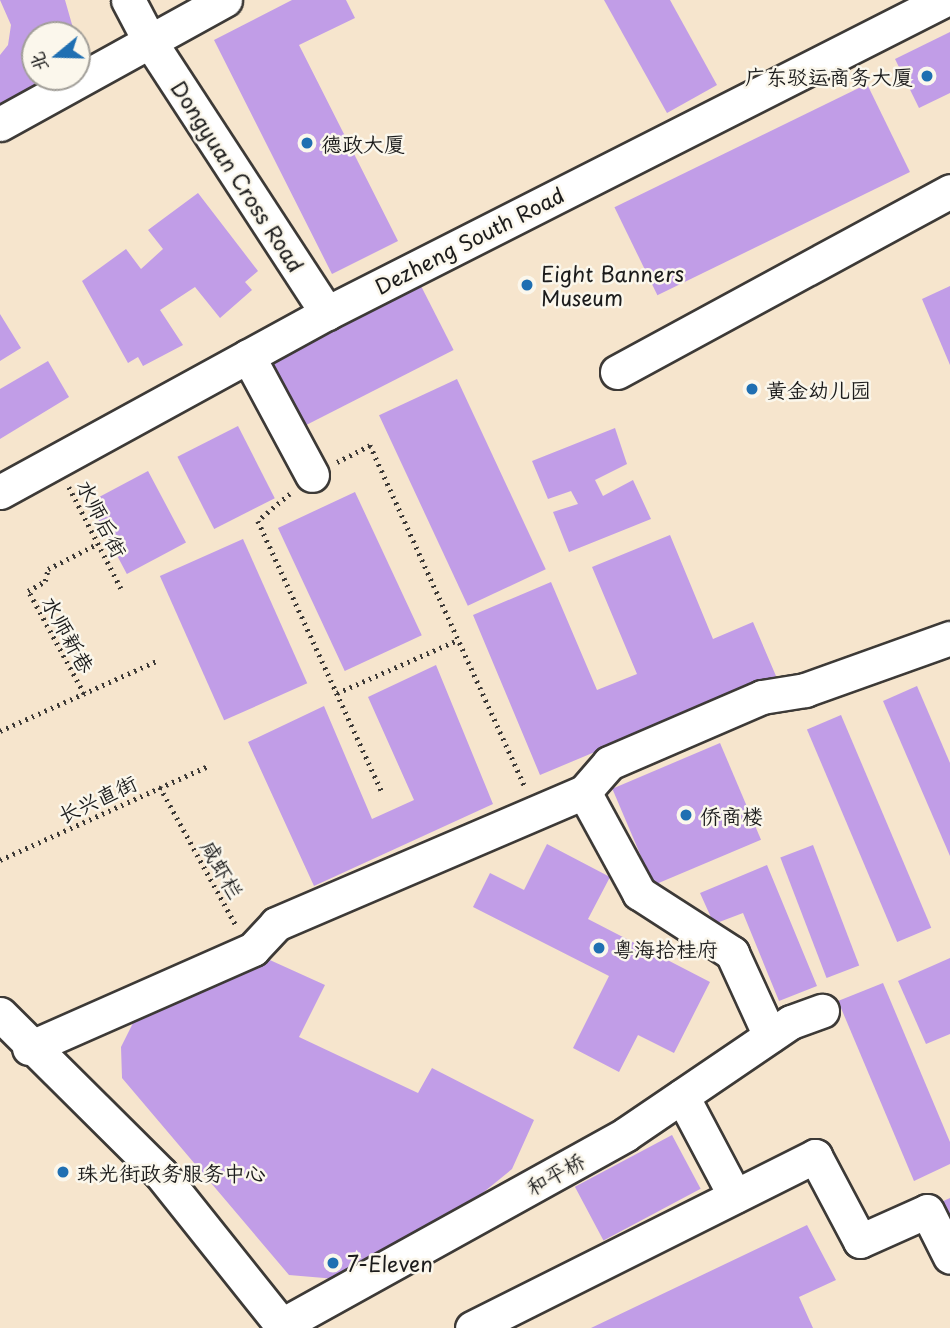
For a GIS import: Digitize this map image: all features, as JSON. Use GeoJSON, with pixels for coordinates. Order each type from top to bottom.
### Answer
{"type":"FeatureCollection","features":[{"type":"Feature","properties":{"kind":"street","name":"Dongyuan Cross Road"},"geometry":{"type":"LineString","coordinates":[[128,0],[149,40],[327,313]]}},
{"type":"Feature","properties":{"kind":"street"},"geometry":{"type":"LineString","coordinates":[[0,124],[225,0]]}},
{"type":"Feature","properties":{"kind":"street","name":"Dezheng South Road"},"geometry":{"type":"LineString","coordinates":[[0,492],[327,313],[944,0]]}},
{"type":"Feature","properties":{"kind":"street"},"geometry":{"type":"LineString","coordinates":[[617,372],[950,191]]}},
{"type":"Feature","properties":{"kind":"street"},"geometry":{"type":"LineString","coordinates":[[248,356],[312,475]]}},
{"type":"Feature","properties":{"kind":"street"},"geometry":{"type":"LineString","coordinates":[[29,1048],[253,949],[276,924],[584,792],[609,764],[762,698],[805,690],[950,638]]}},
{"type":"Feature","properties":{"kind":"street"},"geometry":{"type":"LineString","coordinates":[[584,792],[639,894],[732,953],[770,1035]]}},
{"type":"Feature","properties":{"kind":"street","name":"和平桥"},"geometry":{"type":"LineString","coordinates":[[283,1326],[626,1134],[770,1035],[791,1022],[822,1011]]}},
{"type":"Feature","properties":{"kind":"street"},"geometry":{"type":"LineString","coordinates":[[0,1014],[29,1048],[161,1174],[283,1326]]}},
{"type":"Feature","properties":{"kind":"street"},"geometry":{"type":"LineString","coordinates":[[682,1096],[735,1196]]}},
{"type":"Feature","properties":{"kind":"street"},"geometry":{"type":"LineString","coordinates":[[472,1328],[815,1156],[860,1241],[927,1211],[950,1257]]}},
{"type":"Feature","properties":{"kind":"path"},"geometry":{"type":"LineString","coordinates":[[383,794],[258,520],[312,475],[370,445],[537,812]]}},
{"type":"Feature","properties":{"kind":"path","name":"水师后街"},"geometry":{"type":"LineString","coordinates":[[57,461],[121,588]]}},
{"type":"Feature","properties":{"kind":"path","name":"水师新巷"},"geometry":{"type":"LineString","coordinates":[[84,694],[28,591],[45,581],[48,569],[97,544]]}},
{"type":"Feature","properties":{"kind":"path"},"geometry":{"type":"LineString","coordinates":[[337,693],[458,640]]}},
{"type":"Feature","properties":{"kind":"path"},"geometry":{"type":"LineString","coordinates":[[0,731],[159,660]]}},
{"type":"Feature","properties":{"kind":"path","name":"长兴直街"},"geometry":{"type":"LineString","coordinates":[[0,860],[208,766]]}},
{"type":"Feature","properties":{"kind":"path","name":"咸虾栏"},"geometry":{"type":"LineString","coordinates":[[160,787],[241,934],[276,924]]}},
{"type":"Feature","properties":{"kind":"building"},"geometry":{"type":"Polygon","coordinates":[[[0,0],[65,0],[71,21],[21,21],[21,91],[23,91],[0,104],[0,55],[8,45],[11,25],[0,0]]]}},
{"type":"Feature","properties":{"kind":"building","name":"德政大厦"},"geometry":{"type":"Polygon","coordinates":[[[292,0],[346,0],[355,18],[299,45],[398,241],[332,274],[214,40],[292,0]]]}},
{"type":"Feature","properties":{"kind":"building"},"geometry":{"type":"Polygon","coordinates":[[[604,0],[670,0],[717,85],[667,113],[604,0]]]}},
{"type":"Feature","properties":{"kind":"building","name":"广东驳运商务大厦"},"geometry":{"type":"Polygon","coordinates":[[[950,32],[950,93],[919,108],[895,59],[950,32]]]}},
{"type":"Feature","properties":{"kind":"building"},"geometry":{"type":"Polygon","coordinates":[[[867,84],[910,172],[657,295],[614,207],[867,84]]]}},
{"type":"Feature","properties":{"kind":"building"},"geometry":{"type":"Polygon","coordinates":[[[198,193],[258,271],[245,282],[252,290],[220,318],[195,287],[160,310],[183,345],[143,366],[138,357],[128,363],[82,281],[126,249],[141,269],[163,249],[148,230],[198,193]]]}},
{"type":"Feature","properties":{"kind":"building"},"geometry":{"type":"Polygon","coordinates":[[[420,284],[454,350],[305,426],[271,360],[420,284]]]}},
{"type":"Feature","properties":{"kind":"building"},"geometry":{"type":"Polygon","coordinates":[[[950,286],[950,365],[922,299],[950,286]]]}},
{"type":"Feature","properties":{"kind":"building"},"geometry":{"type":"Polygon","coordinates":[[[0,314],[21,348],[0,361],[0,314]]]}},
{"type":"Feature","properties":{"kind":"building"},"geometry":{"type":"Polygon","coordinates":[[[48,361],[69,397],[0,439],[0,389],[48,361]]]}},
{"type":"Feature","properties":{"kind":"building"},"geometry":{"type":"Polygon","coordinates":[[[457,379],[546,569],[468,606],[379,415],[457,379]]]}},
{"type":"Feature","properties":{"kind":"building"},"geometry":{"type":"Polygon","coordinates":[[[238,426],[275,498],[214,529],[177,457],[238,426]]]}},
{"type":"Feature","properties":{"kind":"building"},"geometry":{"type":"Polygon","coordinates":[[[615,428],[627,464],[595,480],[603,496],[633,480],[651,519],[569,552],[553,512],[578,504],[571,491],[548,499],[532,461],[615,428]]]}},
{"type":"Feature","properties":{"kind":"building"},"geometry":{"type":"Polygon","coordinates":[[[148,471],[186,543],[127,574],[89,502],[148,471]]]}},
{"type":"Feature","properties":{"kind":"building"},"geometry":{"type":"Polygon","coordinates":[[[355,492],[422,635],[345,671],[278,528],[355,492]]]}},
{"type":"Feature","properties":{"kind":"building"},"geometry":{"type":"Polygon","coordinates":[[[670,535],[713,639],[753,622],[776,676],[540,775],[473,615],[551,582],[597,690],[637,674],[592,567],[670,535]]]}},
{"type":"Feature","properties":{"kind":"building"},"geometry":{"type":"Polygon","coordinates":[[[243,539],[307,683],[224,720],[160,576],[243,539]]]}},
{"type":"Feature","properties":{"kind":"building"},"geometry":{"type":"Polygon","coordinates":[[[436,665],[493,804],[314,886],[248,742],[324,706],[372,819],[414,800],[368,697],[436,665]]]}},
{"type":"Feature","properties":{"kind":"building"},"geometry":{"type":"Polygon","coordinates":[[[917,686],[950,763],[950,856],[883,701],[917,686]]]}},
{"type":"Feature","properties":{"kind":"building"},"geometry":{"type":"Polygon","coordinates":[[[841,715],[931,928],[897,942],[807,729],[841,715]]]}},
{"type":"Feature","properties":{"kind":"building","name":"侨商楼"},"geometry":{"type":"Polygon","coordinates":[[[720,743],[761,840],[653,885],[612,789],[720,743]]]}},
{"type":"Feature","properties":{"kind":"building","name":"粤海拾桂府"},"geometry":{"type":"Polygon","coordinates":[[[547,844],[610,877],[588,919],[710,982],[674,1053],[638,1035],[619,1072],[573,1048],[609,976],[473,907],[490,873],[524,890],[547,844]]]}},
{"type":"Feature","properties":{"kind":"building"},"geometry":{"type":"Polygon","coordinates":[[[813,845],[859,965],[827,978],[780,858],[813,845]]]}},
{"type":"Feature","properties":{"kind":"building"},"geometry":{"type":"Polygon","coordinates":[[[767,865],[817,986],[779,1001],[743,913],[714,924],[700,893],[767,865]]]}},
{"type":"Feature","properties":{"kind":"building"},"geometry":{"type":"Polygon","coordinates":[[[261,956],[325,985],[299,1037],[418,1093],[432,1068],[534,1120],[512,1169],[458,1213],[336,1279],[289,1275],[122,1078],[121,1047],[138,1013],[261,956]]]}},
{"type":"Feature","properties":{"kind":"building"},"geometry":{"type":"Polygon","coordinates":[[[950,958],[950,1034],[926,1044],[898,981],[950,958]]]}},
{"type":"Feature","properties":{"kind":"building"},"geometry":{"type":"Polygon","coordinates":[[[883,983],[950,1142],[950,1164],[914,1181],[838,1001],[883,983]]]}},
{"type":"Feature","properties":{"kind":"building"},"geometry":{"type":"Polygon","coordinates":[[[672,1135],[701,1189],[604,1241],[575,1187],[672,1135]]]}},
{"type":"Feature","properties":{"kind":"building"},"geometry":{"type":"Polygon","coordinates":[[[950,1198],[950,1245],[930,1207],[950,1198]]]}},
{"type":"Feature","properties":{"kind":"building"},"geometry":{"type":"Polygon","coordinates":[[[807,1225],[836,1280],[799,1297],[813,1328],[591,1328],[807,1225]]]}},
{"type":"Feature","properties":{"kind":"place","name":"广东驳运商务大厦"},"geometry":{"type":"Point","coordinates":[927,76]}},
{"type":"Feature","properties":{"kind":"place","name":"德政大厦"},"geometry":{"type":"Point","coordinates":[307,143]}},
{"type":"Feature","properties":{"kind":"place","name":"Eight Banners Museum"},"geometry":{"type":"Point","coordinates":[527,285]}},
{"type":"Feature","properties":{"kind":"place","name":"黄金幼儿园"},"geometry":{"type":"Point","coordinates":[752,389]}},
{"type":"Feature","properties":{"kind":"place","name":"侨商楼"},"geometry":{"type":"Point","coordinates":[686,815]}},
{"type":"Feature","properties":{"kind":"place","name":"粤海拾桂府"},"geometry":{"type":"Point","coordinates":[599,948]}},
{"type":"Feature","properties":{"kind":"place","name":"珠光街政务服务中心"},"geometry":{"type":"Point","coordinates":[63,1172]}},
{"type":"Feature","properties":{"kind":"place","name":"7-Eleven"},"geometry":{"type":"Point","coordinates":[333,1263]}}]}
